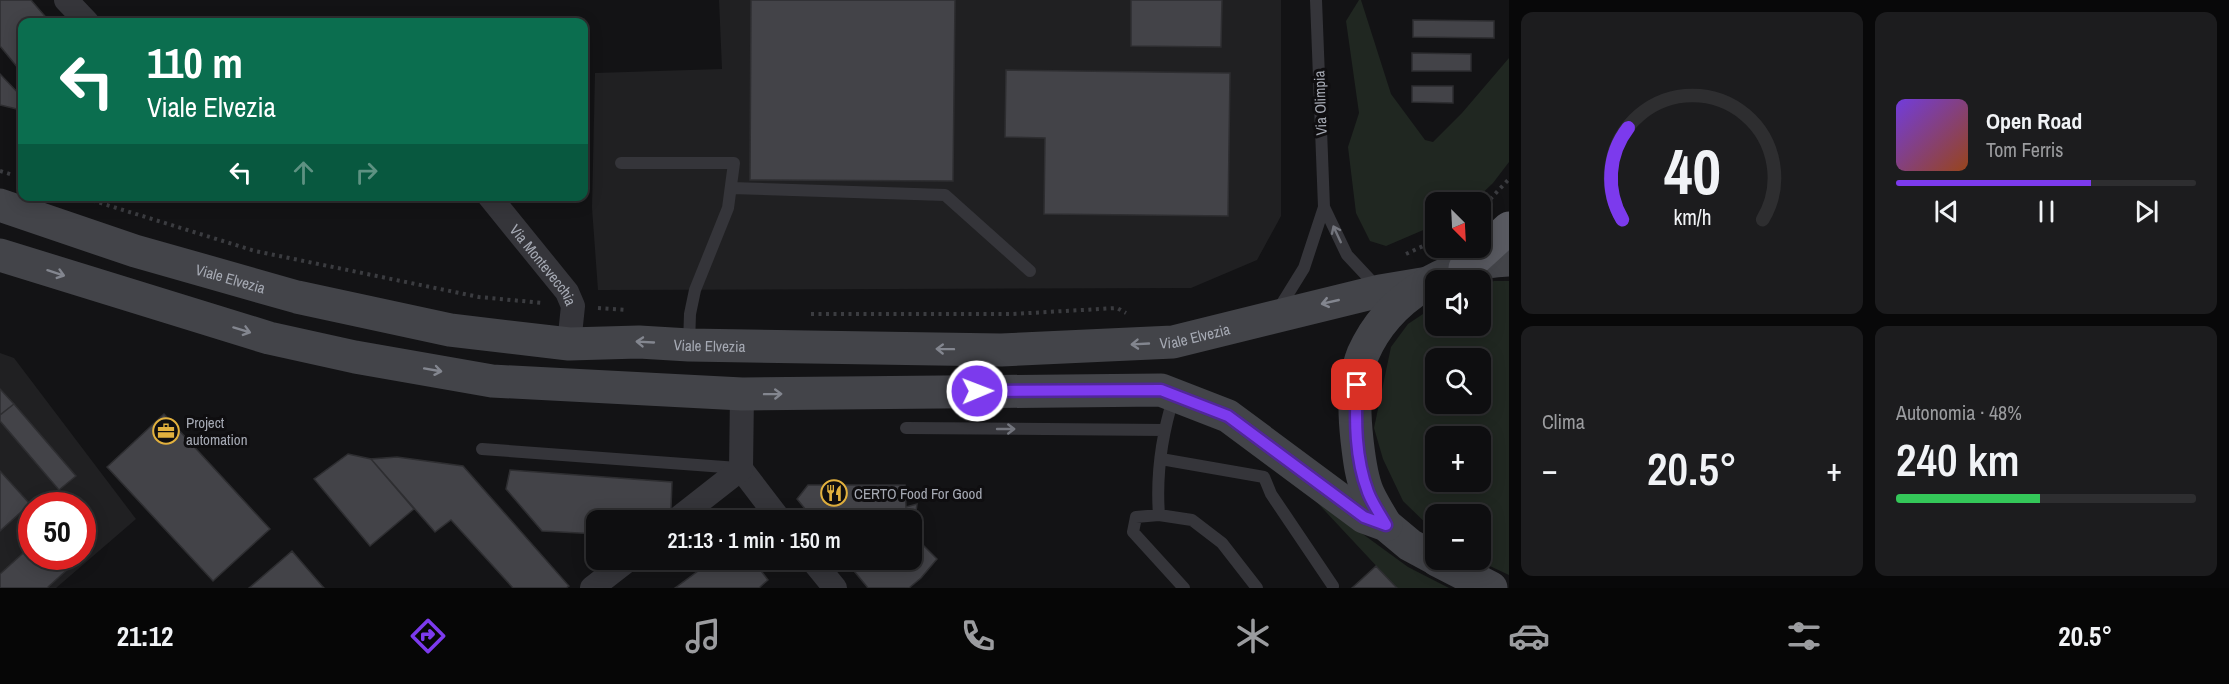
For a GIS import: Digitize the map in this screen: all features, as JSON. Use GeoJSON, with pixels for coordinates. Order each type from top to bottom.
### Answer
{"type":"FeatureCollection","features":[{"type":"Feature","properties":{"kind":"highway"},"geometry":{"type":"LineString","coordinates":[[1466,268],[1509,228]]}},
{"type":"Feature","properties":{"kind":"main road","name":"Viale Elvezia"},"geometry":{"type":"LineString","coordinates":[[0,205],[135,251],[297,297],[450,330],[569,344],[639,342],[689,345],[1001,350],[1173,342],[1380,291],[1425,284]]}},
{"type":"Feature","properties":{"kind":"main road","name":"Viale Elvezia"},"geometry":{"type":"LineString","coordinates":[[0,255],[269,338],[355,357],[492,381],[742,394],[1161,390],[1228,416],[1364,517],[1386,525],[1410,545],[1425,553]]}},
{"type":"Feature","properties":{"kind":"main road","name":"Viale Elvezia"},"geometry":{"type":"LineString","coordinates":[[1461,270],[1509,260]]}},
{"type":"Feature","properties":{"kind":"main road","name":"Viale Elvezia"},"geometry":{"type":"LineString","coordinates":[[1386,525],[1368,492],[1360,460],[1355,421],[1357,385],[1363,355],[1378,327],[1402,300],[1425,285]]}},
{"type":"Feature","properties":{"kind":"main road","name":"Viale Elvezia"},"geometry":{"type":"LineString","coordinates":[[1457,570],[1491,588]]}},
{"type":"Feature","properties":{"kind":"street"},"geometry":{"type":"LineString","coordinates":[[66,0],[83,18]]}},
{"type":"Feature","properties":{"kind":"street","name":"Via Montevecchia"},"geometry":{"type":"LineString","coordinates":[[493,201],[567,292],[573,306],[569,344]]}},
{"type":"Feature","properties":{"kind":"street"},"geometry":{"type":"LineString","coordinates":[[742,394],[741,469],[772,510]]}},
{"type":"Feature","properties":{"kind":"street"},"geometry":{"type":"LineString","coordinates":[[689,510],[741,469]]}},
{"type":"Feature","properties":{"kind":"street"},"geometry":{"type":"LineString","coordinates":[[592,588],[615,570]]}},
{"type":"Feature","properties":{"kind":"street"},"geometry":{"type":"LineString","coordinates":[[820,570],[835,588]]}},
{"type":"Feature","properties":{"kind":"lane","name":"Via Olimpia"},"geometry":{"type":"LineString","coordinates":[[1274,316],[1304,268],[1324,207],[1316,0]]}},
{"type":"Feature","properties":{"kind":"lane"},"geometry":{"type":"LineString","coordinates":[[621,163],[734,162],[728,208],[695,290],[690,314],[689,345]]}},
{"type":"Feature","properties":{"kind":"lane"},"geometry":{"type":"LineString","coordinates":[[731,188],[945,195],[1030,271]]}},
{"type":"Feature","properties":{"kind":"lane","name":"Via Olimpia"},"geometry":{"type":"LineString","coordinates":[[1324,207],[1347,255],[1380,291]]}},
{"type":"Feature","properties":{"kind":"lane"},"geometry":{"type":"LineString","coordinates":[[1158,515],[1157,494],[1164,430],[1174,395]]}},
{"type":"Feature","properties":{"kind":"lane"},"geometry":{"type":"LineString","coordinates":[[906,428],[1164,430]]}},
{"type":"Feature","properties":{"kind":"lane"},"geometry":{"type":"LineString","coordinates":[[482,449],[741,469]]}},
{"type":"Feature","properties":{"kind":"lane"},"geometry":{"type":"LineString","coordinates":[[1161,459],[1264,477],[1271,494],[1334,586]]}},
{"type":"Feature","properties":{"kind":"lane"},"geometry":{"type":"LineString","coordinates":[[1184,588],[1133,532],[1136,517],[1158,515],[1192,520],[1221,543],[1257,588]]}},
{"type":"Feature","properties":{"kind":"path"},"geometry":{"type":"LineString","coordinates":[[1491,198],[1509,179]]}},
{"type":"Feature","properties":{"kind":"path"},"geometry":{"type":"LineString","coordinates":[[94,201],[255,251],[479,297],[632,310]]}},
{"type":"Feature","properties":{"kind":"path"},"geometry":{"type":"LineString","coordinates":[[802,315],[1012,314],[1117,308],[1126,314]]}},
{"type":"Feature","properties":{"kind":"shaded area"},"geometry":{"type":"Polygon","coordinates":[[[719,0],[1281,0],[1281,216],[1257,260],[1191,288],[598,290],[592,208],[595,73],[722,69],[719,0]]]}},
{"type":"Feature","properties":{"kind":"shaded area"},"geometry":{"type":"Polygon","coordinates":[[[1361,0],[1391,94],[1425,140],[1433,142],[1462,113],[1509,58],[1509,162],[1484,192],[1425,192],[1425,229],[1386,246],[1370,241],[1356,213],[1348,147],[1359,113],[1346,21],[1361,0]]]}},
{"type":"Feature","properties":{"kind":"shaded area"},"geometry":{"type":"Polygon","coordinates":[[[1509,281],[1509,575],[1491,567],[1491,504],[1425,504],[1425,522],[1403,501],[1383,459],[1374,428],[1391,347],[1408,324],[1425,313],[1425,336],[1491,336],[1491,282],[1509,281]]]}},
{"type":"Feature","properties":{"kind":"shaded area"},"geometry":{"type":"Polygon","coordinates":[[[0,353],[14,358],[136,519],[96,554],[96,492],[18,492],[18,570],[77,570],[56,588],[0,588],[0,353]]]}},
{"type":"Feature","properties":{"kind":"shaded area"},"geometry":{"type":"Polygon","coordinates":[[[1312,497],[1408,567],[1449,588],[1397,588],[1312,497]]]}},
{"type":"Feature","properties":{"kind":"building"},"geometry":{"type":"Polygon","coordinates":[[[0,0],[31,0],[47,18],[18,18],[18,68],[0,46],[0,0]]]}},
{"type":"Feature","properties":{"kind":"building"},"geometry":{"type":"Polygon","coordinates":[[[751,0],[955,0],[953,181],[750,180],[751,0]]]}},
{"type":"Feature","properties":{"kind":"building"},"geometry":{"type":"Polygon","coordinates":[[[1131,0],[1222,0],[1221,47],[1131,46],[1131,0]]]}},
{"type":"Feature","properties":{"kind":"building"},"geometry":{"type":"Polygon","coordinates":[[[1413,20],[1494,21],[1494,38],[1413,37],[1413,20]]]}},
{"type":"Feature","properties":{"kind":"building"},"geometry":{"type":"Polygon","coordinates":[[[1412,53],[1471,54],[1471,71],[1412,71],[1412,53]]]}},
{"type":"Feature","properties":{"kind":"building"},"geometry":{"type":"Polygon","coordinates":[[[1006,70],[1230,73],[1228,216],[1044,214],[1045,138],[1005,137],[1006,70]]]}},
{"type":"Feature","properties":{"kind":"building"},"geometry":{"type":"Polygon","coordinates":[[[0,74],[18,93],[18,109],[0,105],[0,74]]]}},
{"type":"Feature","properties":{"kind":"building"},"geometry":{"type":"Polygon","coordinates":[[[1412,86],[1453,86],[1453,103],[1412,102],[1412,86]]]}},
{"type":"Feature","properties":{"kind":"building"},"geometry":{"type":"Polygon","coordinates":[[[0,389],[14,404],[0,415],[0,389]]]}},
{"type":"Feature","properties":{"kind":"building"},"geometry":{"type":"Polygon","coordinates":[[[14,404],[76,476],[59,490],[0,421],[0,415],[14,404]]]}},
{"type":"Feature","properties":{"kind":"building"},"geometry":{"type":"Polygon","coordinates":[[[164,414],[270,529],[213,581],[107,467],[164,414]]]}},
{"type":"Feature","properties":{"kind":"building"},"geometry":{"type":"Polygon","coordinates":[[[348,454],[371,459],[414,509],[370,546],[314,479],[348,454]]]}},
{"type":"Feature","properties":{"kind":"building"},"geometry":{"type":"Polygon","coordinates":[[[397,457],[463,466],[569,586],[566,588],[513,588],[451,520],[435,532],[371,459],[397,457]]]}},
{"type":"Feature","properties":{"kind":"building"},"geometry":{"type":"Polygon","coordinates":[[[510,470],[672,482],[671,508],[668,510],[586,510],[586,533],[542,531],[506,489],[510,470]]]}},
{"type":"Feature","properties":{"kind":"building"},"geometry":{"type":"Polygon","coordinates":[[[0,471],[19,492],[18,515],[0,531],[0,471]]]}},
{"type":"Feature","properties":{"kind":"building"},"geometry":{"type":"Polygon","coordinates":[[[808,485],[905,485],[906,507],[917,504],[916,510],[806,510],[797,499],[808,485]]]}},
{"type":"Feature","properties":{"kind":"building"},"geometry":{"type":"Polygon","coordinates":[[[922,544],[937,559],[909,588],[868,588],[853,570],[922,570],[922,544]]]}},
{"type":"Feature","properties":{"kind":"building"},"geometry":{"type":"Polygon","coordinates":[[[292,551],[324,588],[249,588],[292,551]]]}},
{"type":"Feature","properties":{"kind":"building"},"geometry":{"type":"Polygon","coordinates":[[[18,558],[18,570],[67,570],[47,588],[0,588],[0,574],[18,558]]]}},
{"type":"Feature","properties":{"kind":"building"},"geometry":{"type":"Polygon","coordinates":[[[1376,566],[1397,588],[1352,588],[1376,566]]]}},
{"type":"Feature","properties":{"kind":"building"},"geometry":{"type":"Polygon","coordinates":[[[699,570],[760,570],[768,580],[759,588],[675,588],[699,570]]]}},
{"type":"Feature","properties":{"kind":"place","name":"Project automation"},"geometry":{"type":"Point","coordinates":[166,431]}},
{"type":"Feature","properties":{"kind":"place","name":"CERTO Food For Good"},"geometry":{"type":"Point","coordinates":[834,493]}},
{"type":"Feature","properties":{"kind":"route"},"geometry":{"type":"LineString","coordinates":[[977,391],[1161,390],[1228,416],[1364,517],[1386,525],[1368,492],[1360,460],[1355,421],[1357,385]]}}]}
